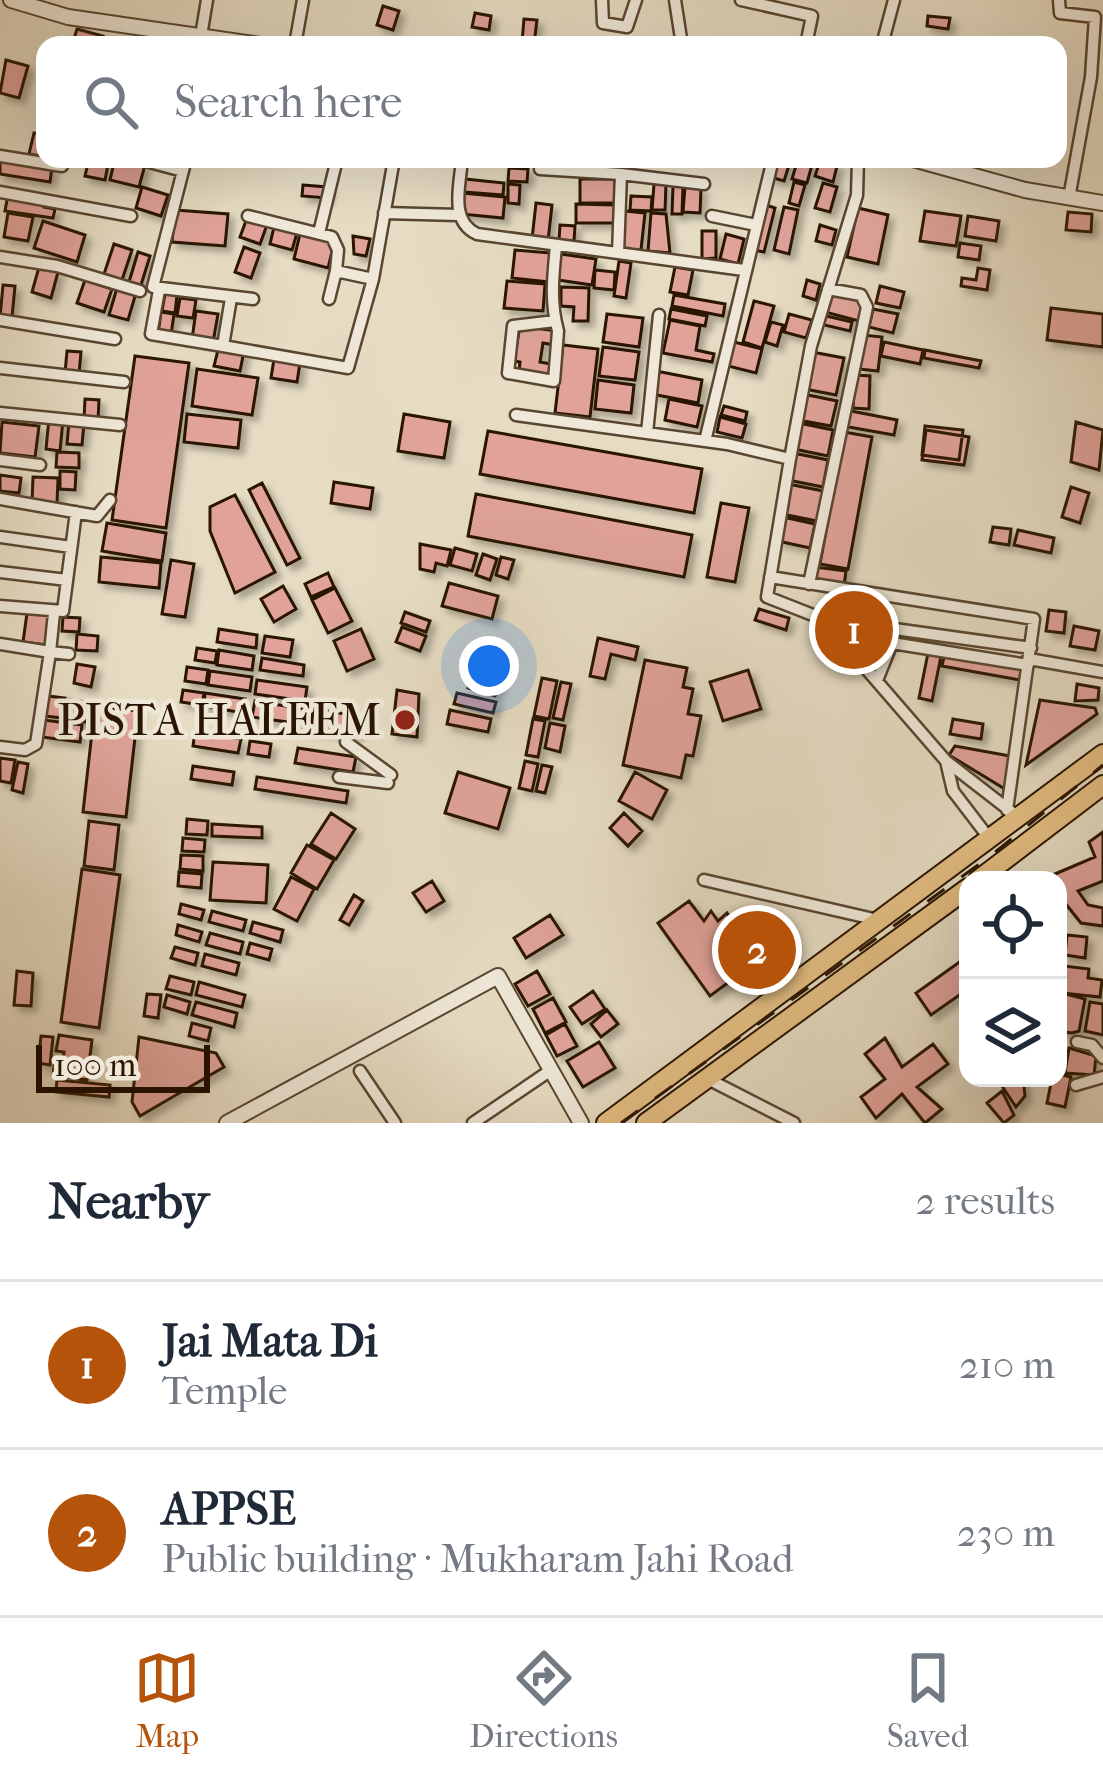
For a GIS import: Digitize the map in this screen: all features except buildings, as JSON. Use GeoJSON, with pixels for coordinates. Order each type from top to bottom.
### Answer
{"type":"FeatureCollection","features":[{"type":"Feature","properties":{"kind":"highway"},"geometry":{"type":"LineString","coordinates":[[606,1123],[988,838],[1012,813],[1103,754]]}},
{"type":"Feature","properties":{"kind":"highway"},"geometry":{"type":"LineString","coordinates":[[990,871],[1103,785]]}},
{"type":"Feature","properties":{"kind":"highway"},"geometry":{"type":"LineString","coordinates":[[646,1123],[959,895]]}},
{"type":"Feature","properties":{"kind":"highway"},"geometry":{"type":"LineString","coordinates":[[806,974],[823,995]]}},
{"type":"Feature","properties":{"kind":"street"},"geometry":{"type":"LineString","coordinates":[[11,0],[68,17],[184,36]]}},
{"type":"Feature","properties":{"kind":"street"},"geometry":{"type":"LineString","coordinates":[[207,0],[208,36]]}},
{"type":"Feature","properties":{"kind":"street"},"geometry":{"type":"LineString","coordinates":[[297,36],[303,0]]}},
{"type":"Feature","properties":{"kind":"street"},"geometry":{"type":"LineString","coordinates":[[602,0],[603,23],[627,27]]}},
{"type":"Feature","properties":{"kind":"street"},"geometry":{"type":"LineString","coordinates":[[624,36],[636,0]]}},
{"type":"Feature","properties":{"kind":"street"},"geometry":{"type":"LineString","coordinates":[[675,0],[681,36]]}},
{"type":"Feature","properties":{"kind":"street"},"geometry":{"type":"LineString","coordinates":[[741,0],[812,16],[808,36]]}},
{"type":"Feature","properties":{"kind":"street"},"geometry":{"type":"LineString","coordinates":[[884,36],[894,0]]}},
{"type":"Feature","properties":{"kind":"street"},"geometry":{"type":"LineString","coordinates":[[1059,0],[1060,13],[1095,17]]}},
{"type":"Feature","properties":{"kind":"street"},"geometry":{"type":"LineString","coordinates":[[1069,199],[1091,76],[1097,0]]}},
{"type":"Feature","properties":{"kind":"street"},"geometry":{"type":"LineString","coordinates":[[0,156],[36,162]]}},
{"type":"Feature","properties":{"kind":"street"},"geometry":{"type":"LineString","coordinates":[[184,168],[153,287],[253,299]]}},
{"type":"Feature","properties":{"kind":"street"},"geometry":{"type":"LineString","coordinates":[[319,233],[335,168]]}},
{"type":"Feature","properties":{"kind":"street"},"geometry":{"type":"LineString","coordinates":[[159,290],[152,334],[348,368],[373,280],[392,168]]}},
{"type":"Feature","properties":{"kind":"street"},"geometry":{"type":"LineString","coordinates":[[461,168],[458,215],[464,228],[477,234],[744,270]]}},
{"type":"Feature","properties":{"kind":"street"},"geometry":{"type":"LineString","coordinates":[[540,170],[557,168]]}},
{"type":"Feature","properties":{"kind":"street"},"geometry":{"type":"LineString","coordinates":[[595,168],[704,184]]}},
{"type":"Feature","properties":{"kind":"street"},"geometry":{"type":"LineString","coordinates":[[705,441],[771,168]]}},
{"type":"Feature","properties":{"kind":"street"},"geometry":{"type":"LineString","coordinates":[[858,168],[857,195],[828,289],[790,459],[767,597],[823,619],[948,634],[1030,658]]}},
{"type":"Feature","properties":{"kind":"street"},"geometry":{"type":"LineString","coordinates":[[948,168],[1103,203]]}},
{"type":"Feature","properties":{"kind":"street"},"geometry":{"type":"LineString","coordinates":[[618,253],[621,174]]}},
{"type":"Feature","properties":{"kind":"street"},"geometry":{"type":"LineString","coordinates":[[0,192],[131,216]]}},
{"type":"Feature","properties":{"kind":"street"},"geometry":{"type":"LineString","coordinates":[[384,213],[458,215]]}},
{"type":"Feature","properties":{"kind":"street"},"geometry":{"type":"LineString","coordinates":[[248,216],[337,241],[329,299]]}},
{"type":"Feature","properties":{"kind":"street"},"geometry":{"type":"LineString","coordinates":[[712,216],[756,225]]}},
{"type":"Feature","properties":{"kind":"street"},"geometry":{"type":"LineString","coordinates":[[555,321],[513,326],[508,373],[554,381],[555,321],[550,311],[556,246]]}},
{"type":"Feature","properties":{"kind":"street"},"geometry":{"type":"LineString","coordinates":[[0,257],[57,266],[140,291]]}},
{"type":"Feature","properties":{"kind":"street"},"geometry":{"type":"LineString","coordinates":[[336,272],[373,280]]}},
{"type":"Feature","properties":{"kind":"street"},"geometry":{"type":"LineString","coordinates":[[809,584],[867,307],[861,295],[828,289]]}},
{"type":"Feature","properties":{"kind":"street"},"geometry":{"type":"LineString","coordinates":[[223,346],[231,298]]}},
{"type":"Feature","properties":{"kind":"street"},"geometry":{"type":"LineString","coordinates":[[647,433],[659,315]]}},
{"type":"Feature","properties":{"kind":"street"},"geometry":{"type":"LineString","coordinates":[[0,320],[115,339]]}},
{"type":"Feature","properties":{"kind":"street"},"geometry":{"type":"LineString","coordinates":[[0,368],[124,382]]}},
{"type":"Feature","properties":{"kind":"street"},"geometry":{"type":"LineString","coordinates":[[0,412],[120,425]]}},
{"type":"Feature","properties":{"kind":"street"},"geometry":{"type":"LineString","coordinates":[[516,415],[705,441],[790,459]]}},
{"type":"Feature","properties":{"kind":"street"},"geometry":{"type":"LineString","coordinates":[[0,460],[40,465]]}},
{"type":"Feature","properties":{"kind":"street"},"geometry":{"type":"LineString","coordinates":[[0,499],[97,517],[110,500]]}},
{"type":"Feature","properties":{"kind":"street"},"geometry":{"type":"LineString","coordinates":[[0,607],[63,611],[76,512]]}},
{"type":"Feature","properties":{"kind":"street"},"geometry":{"type":"LineString","coordinates":[[0,537],[71,547]]}},
{"type":"Feature","properties":{"kind":"street"},"geometry":{"type":"LineString","coordinates":[[0,572],[67,580]]}},
{"type":"Feature","properties":{"kind":"street"},"geometry":{"type":"LineString","coordinates":[[770,578],[1034,620],[1012,813]]}},
{"type":"Feature","properties":{"kind":"street"},"geometry":{"type":"LineString","coordinates":[[948,634],[952,605]]}},
{"type":"Feature","properties":{"kind":"street"},"geometry":{"type":"LineString","coordinates":[[0,747],[26,750],[36,744],[53,613]]}},
{"type":"Feature","properties":{"kind":"street"},"geometry":{"type":"LineString","coordinates":[[823,619],[946,761],[1012,813]]}},
{"type":"Feature","properties":{"kind":"street"},"geometry":{"type":"LineString","coordinates":[[0,644],[69,654]]}},
{"type":"Feature","properties":{"kind":"street"},"geometry":{"type":"LineString","coordinates":[[878,678],[892,644],[1030,658],[1103,672]]}},
{"type":"Feature","properties":{"kind":"street"},"geometry":{"type":"LineString","coordinates":[[339,777],[389,779],[346,742]]}},
{"type":"Feature","properties":{"kind":"street"},"geometry":{"type":"LineString","coordinates":[[946,761],[952,791],[988,838]]}},
{"type":"Feature","properties":{"kind":"street"},"geometry":{"type":"LineString","coordinates":[[704,880],[878,920]]}},
{"type":"Feature","properties":{"kind":"street"},"geometry":{"type":"LineString","coordinates":[[227,1123],[498,976],[581,1123]]}},
{"type":"Feature","properties":{"kind":"street"},"geometry":{"type":"LineString","coordinates":[[1077,1042],[1092,1046],[1103,1058]]}},
{"type":"Feature","properties":{"kind":"street"},"geometry":{"type":"LineString","coordinates":[[473,1123],[551,1070]]}},
{"type":"Feature","properties":{"kind":"street"},"geometry":{"type":"LineString","coordinates":[[360,1071],[395,1123]]}},
{"type":"Feature","properties":{"kind":"street"},"geometry":{"type":"LineString","coordinates":[[1076,1085],[1103,1077]]}},
{"type":"Feature","properties":{"kind":"street"},"geometry":{"type":"LineString","coordinates":[[708,1079],[794,1123]]}},
{"type":"Feature","properties":{"kind":"railway"},"geometry":{"type":"LineString","coordinates":[[621,1123],[989,857],[1103,765]]}},
{"type":"Feature","properties":{"kind":"place","name":"Jai Mata Di"},"geometry":{"type":"Point","coordinates":[854,630]}},
{"type":"Feature","properties":{"kind":"place","name":"PISTA HALEEM"},"geometry":{"type":"Point","coordinates":[405,720]}},
{"type":"Feature","properties":{"kind":"place","name":"APPSE"},"geometry":{"type":"Point","coordinates":[757,950]}}]}
